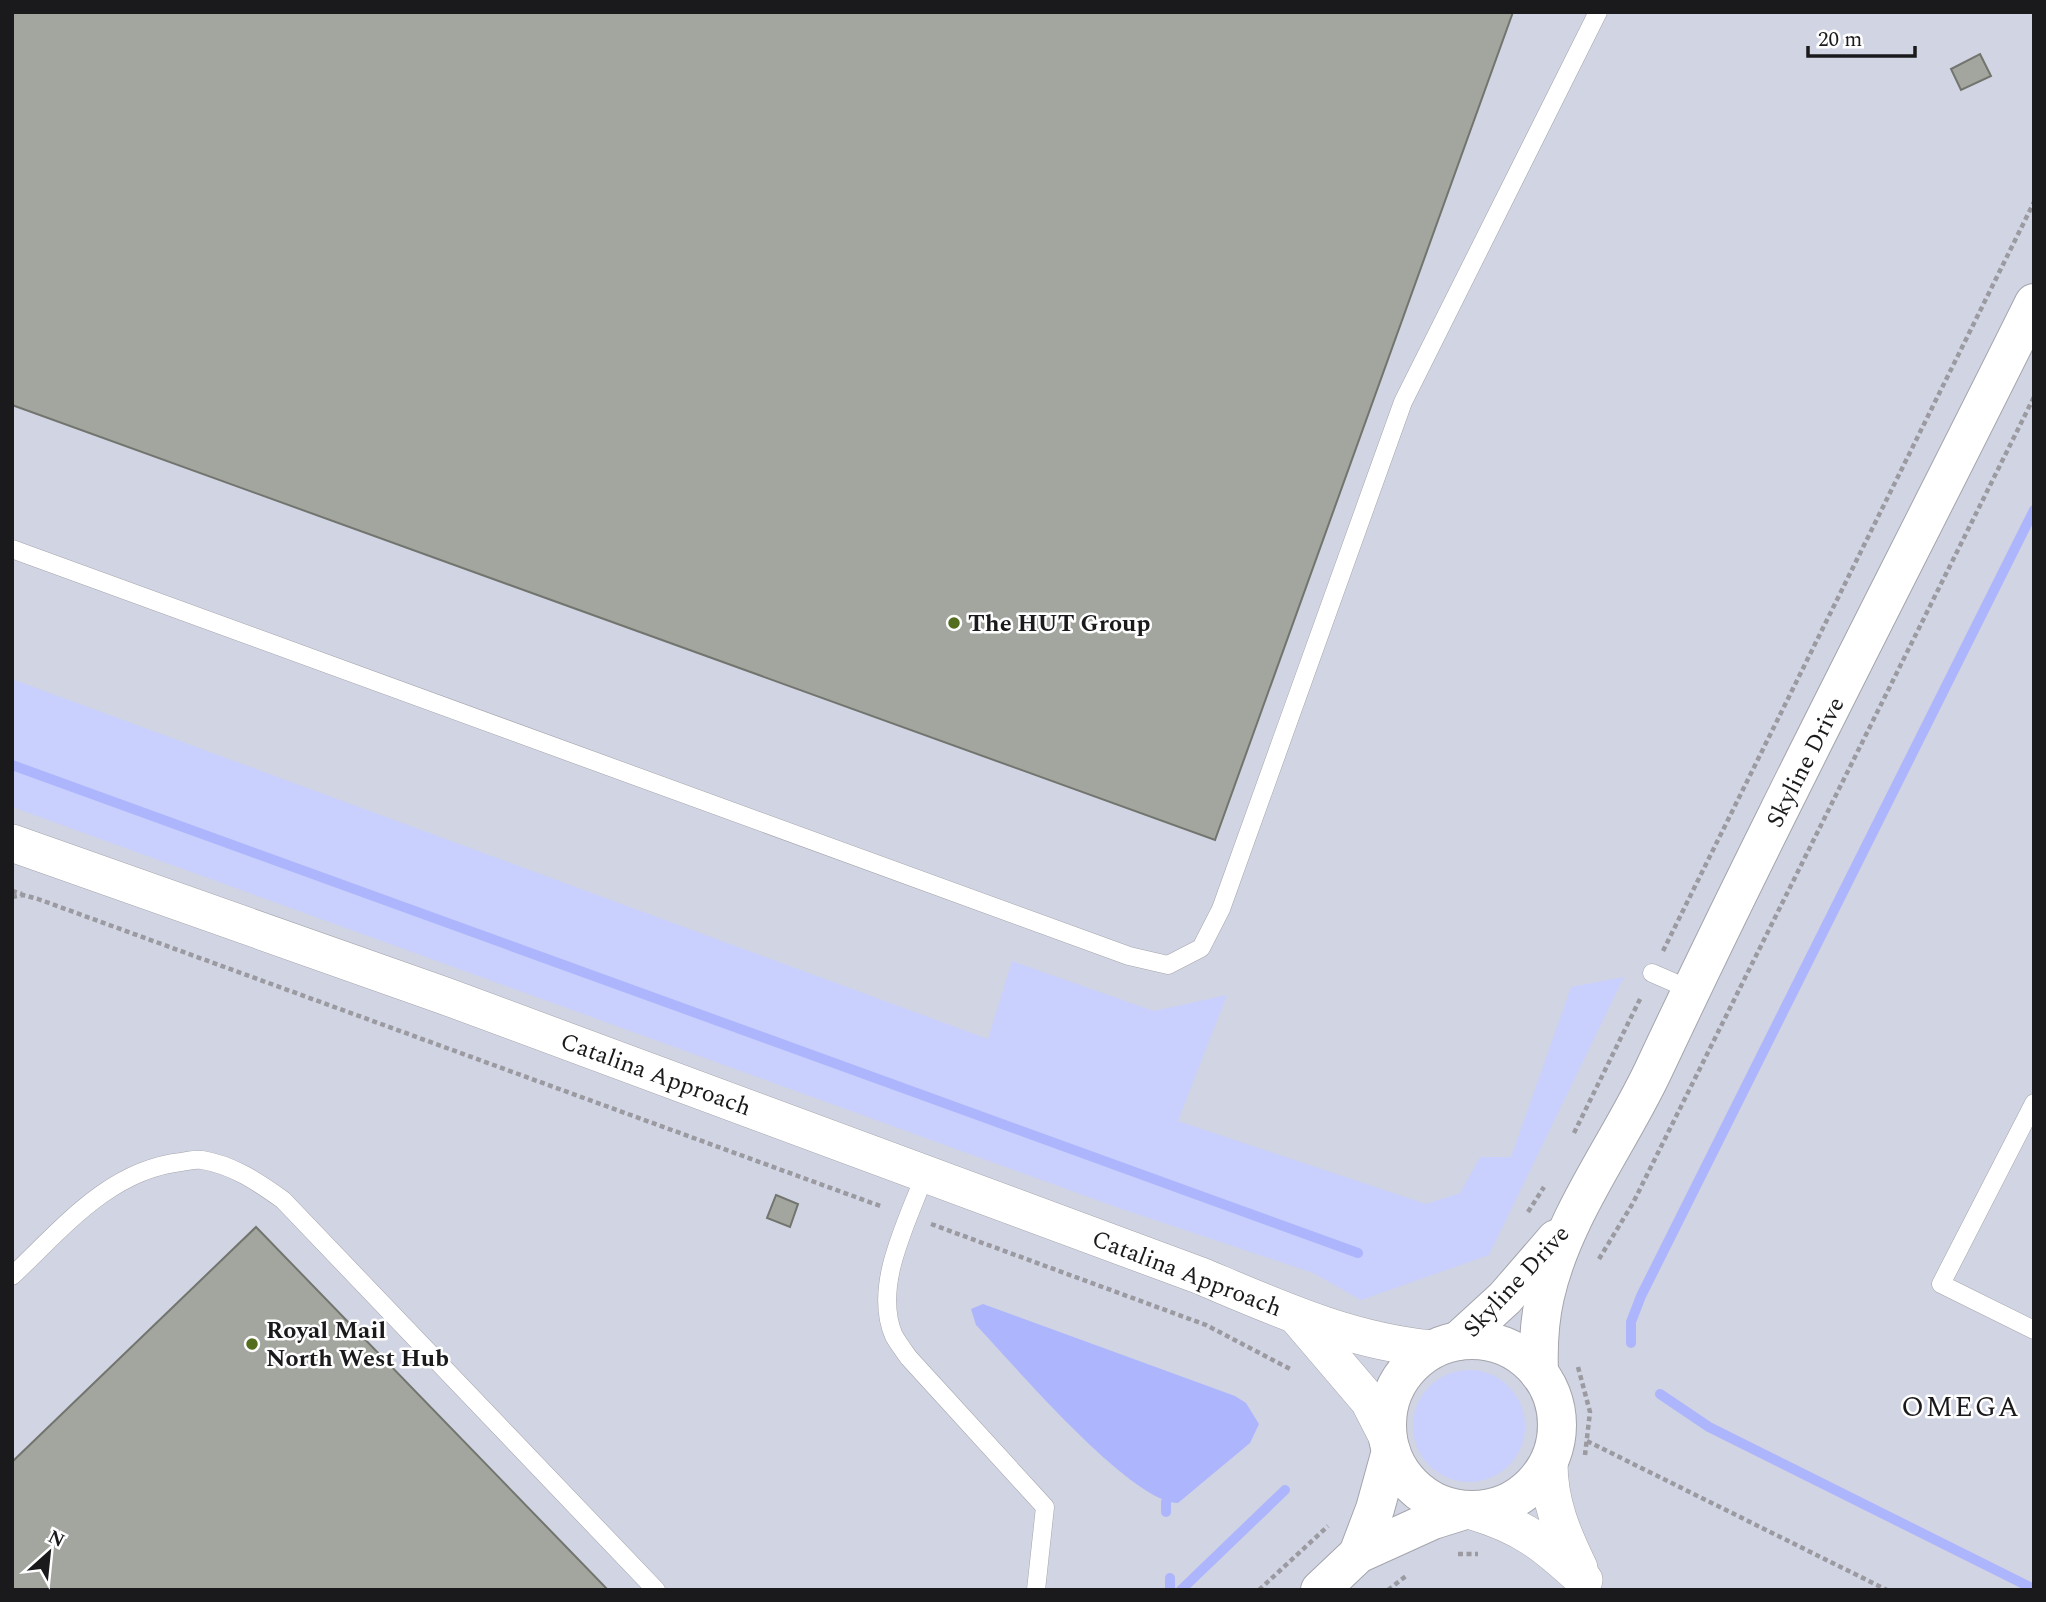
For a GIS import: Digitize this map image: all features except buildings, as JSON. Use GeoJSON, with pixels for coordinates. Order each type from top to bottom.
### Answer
{"type":"FeatureCollection","features":[{"type":"Feature","properties":{"kind":"main road","name":"Skyline Drive"},"geometry":{"type":"LineString","coordinates":[[1539,1373],[1538,1339],[1545,1293],[1573,1220],[1629,1123],[1691,990],[2034,303]]}},
{"type":"Feature","properties":{"kind":"main road","name":"Skyline Drive"},"geometry":{"type":"LineString","coordinates":[[1446,1345],[1505,1298],[1573,1220]]}},
{"type":"Feature","properties":{"kind":"main road"},"geometry":{"type":"LineString","coordinates":[[1320,1590],[1357,1554],[1433,1520],[1469,1510],[1497,1507],[1521,1496],[1537,1481],[1549,1463],[1556,1441],[1557,1418],[1551,1395],[1539,1373],[1524,1357],[1504,1346],[1482,1340],[1446,1345],[1413,1364],[1398,1383],[1389,1406],[1389,1445],[1375,1509],[1357,1554]]}},
{"type":"Feature","properties":{"kind":"main road"},"geometry":{"type":"LineString","coordinates":[[1389,1445],[1404,1476],[1423,1495],[1447,1507],[1469,1510]]}},
{"type":"Feature","properties":{"kind":"street","name":"Catalina Approach"},"geometry":{"type":"LineString","coordinates":[[12,843],[444,996],[1201,1276],[1296,1316],[1371,1340],[1446,1345]]}},
{"type":"Feature","properties":{"kind":"street","name":"Catalina Approach"},"geometry":{"type":"LineString","coordinates":[[1296,1316],[1369,1401],[1389,1445]]}},
{"type":"Feature","properties":{"kind":"street"},"geometry":{"type":"LineString","coordinates":[[1469,1510],[1509,1522],[1530,1534],[1584,1580],[1555,1515],[1549,1492],[1549,1463]]}},
{"type":"Feature","properties":{"kind":"lane"},"geometry":{"type":"LineString","coordinates":[[12,549],[1129,956],[1168,965],[1201,948],[1222,909],[1403,402],[1598,12]]}},
{"type":"Feature","properties":{"kind":"lane"},"geometry":{"type":"LineString","coordinates":[[1652,973],[1691,990]]}},
{"type":"Feature","properties":{"kind":"lane"},"geometry":{"type":"LineString","coordinates":[[2034,1102],[1941,1284],[2034,1330]]}},
{"type":"Feature","properties":{"kind":"lane"},"geometry":{"type":"LineString","coordinates":[[12,1276],[96,1198],[127,1176],[162,1164],[201,1160],[250,1176],[283,1199],[656,1590]]}},
{"type":"Feature","properties":{"kind":"lane"},"geometry":{"type":"LineString","coordinates":[[925,1174],[889,1282],[887,1309],[894,1335],[909,1358],[1045,1507],[1036,1590]]}},
{"type":"Feature","properties":{"kind":"path"},"geometry":{"type":"LineString","coordinates":[[1667,943],[2034,202]]}},
{"type":"Feature","properties":{"kind":"path"},"geometry":{"type":"LineString","coordinates":[[1597,1261],[1639,1191],[2034,397]]}},
{"type":"Feature","properties":{"kind":"path"},"geometry":{"type":"LineString","coordinates":[[12,891],[833,1188]]}},
{"type":"Feature","properties":{"kind":"path"},"geometry":{"type":"LineString","coordinates":[[12,897],[23,895]]}},
{"type":"Feature","properties":{"kind":"path"},"geometry":{"type":"LineString","coordinates":[[1570,1140],[1635,1007]]}},
{"type":"Feature","properties":{"kind":"path"},"geometry":{"type":"LineString","coordinates":[[1527,1214],[1547,1183]]}},
{"type":"Feature","properties":{"kind":"path"},"geometry":{"type":"LineString","coordinates":[[985,1243],[1206,1325],[1276,1360],[1301,1377]]}},
{"type":"Feature","properties":{"kind":"path"},"geometry":{"type":"LineString","coordinates":[[1573,1355],[1585,1385],[1590,1412],[1587,1441],[1887,1590]]}},
{"type":"Feature","properties":{"kind":"path"},"geometry":{"type":"LineString","coordinates":[[1259,1590],[1333,1520]]}},
{"type":"Feature","properties":{"kind":"path"},"geometry":{"type":"LineString","coordinates":[[1447,1555],[1483,1555]]}},
{"type":"Feature","properties":{"kind":"path"},"geometry":{"type":"LineString","coordinates":[[1388,1590],[1414,1570]]}},
{"type":"Feature","properties":{"kind":"shaded area"},"geometry":{"type":"Polygon","coordinates":[[[12,12],[2034,12],[2034,1590],[12,1590],[12,12]]]}},
{"type":"Feature","properties":{"kind":"shaded area"},"geometry":{"type":"Polygon","coordinates":[[[12,679],[988,1039],[1012,961],[1154,1011],[1227,995],[1178,1121],[1426,1204],[1460,1193],[1480,1157],[1511,1157],[1571,987],[1624,977],[1489,1255],[1361,1300],[1313,1273],[1116,1207],[12,807],[12,679]]]}},
{"type":"Feature","properties":{"kind":"shaded area"},"geometry":{"type":"Polygon","coordinates":[[[983,1304],[1235,1396],[1246,1403],[1259,1424],[1250,1443],[1178,1503],[1157,1497],[1103,1457],[976,1325],[971,1309],[983,1304]]]}},
{"type":"Feature","properties":{"kind":"shaded area"},"geometry":{"type":"Polygon","coordinates":[[[1469,1370],[1490,1374],[1509,1386],[1521,1405],[1525,1426],[1521,1447],[1509,1466],[1490,1478],[1469,1482],[1448,1478],[1429,1466],[1417,1447],[1413,1426],[1417,1405],[1429,1386],[1448,1374],[1469,1370]]]}},
{"type":"Feature","properties":{"kind":"waterway"},"geometry":{"type":"LineString","coordinates":[[1631,1343],[1631,1322],[1641,1296],[2034,510]]}},
{"type":"Feature","properties":{"kind":"waterway"},"geometry":{"type":"LineString","coordinates":[[12,765],[1358,1253]]}},
{"type":"Feature","properties":{"kind":"waterway"},"geometry":{"type":"LineString","coordinates":[[1660,1394],[1709,1427],[2034,1589]]}},
{"type":"Feature","properties":{"kind":"waterway"},"geometry":{"type":"LineString","coordinates":[[1181,1590],[1285,1490]]}},
{"type":"Feature","properties":{"kind":"waterway"},"geometry":{"type":"LineString","coordinates":[[1166,1502],[1166,1512]]}},
{"type":"Feature","properties":{"kind":"waterway"},"geometry":{"type":"LineString","coordinates":[[1170,1578],[1170,1590]]}},
{"type":"Feature","properties":{"kind":"place","name":"The HUT Group"},"geometry":{"type":"Point","coordinates":[954,623]}},
{"type":"Feature","properties":{"kind":"place","name":"Royal Mail North West Hub"},"geometry":{"type":"Point","coordinates":[252,1344]}},
{"type":"Feature","properties":{"kind":"district","name":"OMEGA"},"geometry":{"type":"Point","coordinates":[1961,1406]}}]}
